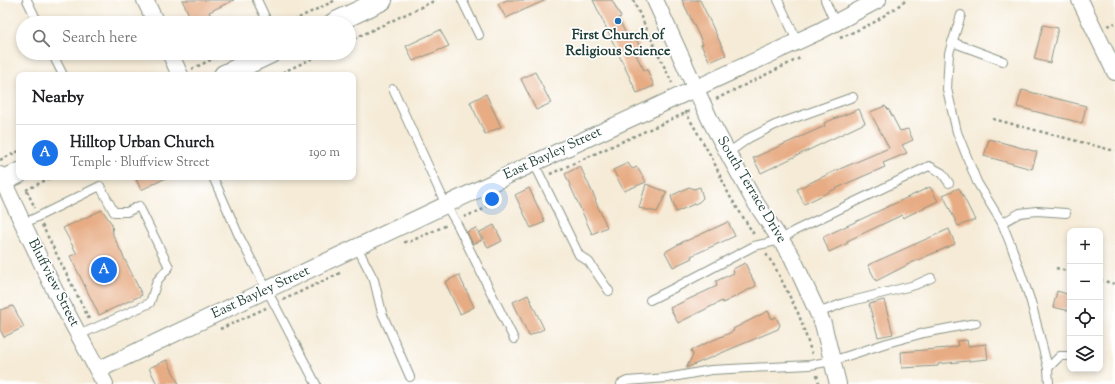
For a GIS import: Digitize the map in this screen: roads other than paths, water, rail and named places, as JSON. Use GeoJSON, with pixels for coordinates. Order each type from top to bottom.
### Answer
{"type":"FeatureCollection","features":[{"type":"Feature","properties":{"kind":"street"},"geometry":{"type":"LineString","coordinates":[[145,0],[153,16]]}},
{"type":"Feature","properties":{"kind":"street","name":"South Terrace Drive"},"geometry":{"type":"LineString","coordinates":[[655,0],[703,105],[728,153],[754,199],[792,257],[823,324],[838,384]]}},
{"type":"Feature","properties":{"kind":"street","name":"East Bayley Street"},"geometry":{"type":"LineString","coordinates":[[102,377],[268,290],[360,254],[446,205],[798,41],[878,0]]}},
{"type":"Feature","properties":{"kind":"street"},"geometry":{"type":"LineString","coordinates":[[1080,0],[1115,72]]}},
{"type":"Feature","properties":{"kind":"street"},"geometry":{"type":"LineString","coordinates":[[348,16],[379,1]]}},
{"type":"Feature","properties":{"kind":"street"},"geometry":{"type":"LineString","coordinates":[[175,60],[183,72]]}},
{"type":"Feature","properties":{"kind":"street"},"geometry":{"type":"LineString","coordinates":[[230,72],[256,60]]}},
{"type":"Feature","properties":{"kind":"street","name":"Bluffview Street"},"geometry":{"type":"LineString","coordinates":[[5,178],[23,224],[54,289],[86,332],[102,377]]}},
{"type":"Feature","properties":{"kind":"lane"},"geometry":{"type":"LineString","coordinates":[[27,0],[35,16]]}},
{"type":"Feature","properties":{"kind":"lane"},"geometry":{"type":"LineString","coordinates":[[257,0],[265,16]]}},
{"type":"Feature","properties":{"kind":"lane"},"geometry":{"type":"LineString","coordinates":[[462,0],[479,36]]}},
{"type":"Feature","properties":{"kind":"lane"},"geometry":{"type":"LineString","coordinates":[[778,0],[798,41]]}},
{"type":"Feature","properties":{"kind":"lane"},"geometry":{"type":"LineString","coordinates":[[826,0],[835,22]]}},
{"type":"Feature","properties":{"kind":"lane"},"geometry":{"type":"LineString","coordinates":[[960,16],[949,52],[947,89],[957,132],[978,182],[1002,223],[1012,248],[1031,302],[1048,368],[1049,384]]}},
{"type":"Feature","properties":{"kind":"lane"},"geometry":{"type":"LineString","coordinates":[[952,42],[1003,60]]}},
{"type":"Feature","properties":{"kind":"lane"},"geometry":{"type":"LineString","coordinates":[[56,60],[62,72]]}},
{"type":"Feature","properties":{"kind":"lane"},"geometry":{"type":"LineString","coordinates":[[393,89],[446,205],[514,339]]}},
{"type":"Feature","properties":{"kind":"lane"},"geometry":{"type":"LineString","coordinates":[[728,153],[749,138],[775,125],[853,97]]}},
{"type":"Feature","properties":{"kind":"lane"},"geometry":{"type":"LineString","coordinates":[[534,163],[579,255],[589,262],[609,291]]}},
{"type":"Feature","properties":{"kind":"lane"},"geometry":{"type":"LineString","coordinates":[[650,300],[684,284],[754,246],[781,240],[794,231],[929,166],[942,173],[949,184]]}},
{"type":"Feature","properties":{"kind":"lane"},"geometry":{"type":"LineString","coordinates":[[214,180],[239,236],[316,384]]}},
{"type":"Feature","properties":{"kind":"lane"},"geometry":{"type":"LineString","coordinates":[[23,224],[100,186],[114,212],[127,212],[139,206],[169,267],[157,281],[150,303],[86,332]]}},
{"type":"Feature","properties":{"kind":"lane"},"geometry":{"type":"LineString","coordinates":[[1002,223],[1020,213],[1037,210],[1066,213]]}},
{"type":"Feature","properties":{"kind":"lane"},"geometry":{"type":"LineString","coordinates":[[360,254],[374,280],[382,313],[410,377]]}},
{"type":"Feature","properties":{"kind":"lane"},"geometry":{"type":"LineString","coordinates":[[818,313],[844,303],[915,285],[931,278]]}},
{"type":"Feature","properties":{"kind":"lane"},"geometry":{"type":"LineString","coordinates":[[621,384],[627,381],[667,378],[711,370],[815,364],[832,361],[887,343],[924,333],[976,323]]}},
{"type":"Feature","properties":{"kind":"lane"},"geometry":{"type":"LineString","coordinates":[[1048,368],[1060,356],[1067,356]]}},
{"type":"Feature","properties":{"kind":"place","name":"First Church of Religious Science"},"geometry":{"type":"Point","coordinates":[618,21]}},
{"type":"Feature","properties":{"kind":"place","name":"Hilltop Urban Church"},"geometry":{"type":"Point","coordinates":[104,270]}}]}
